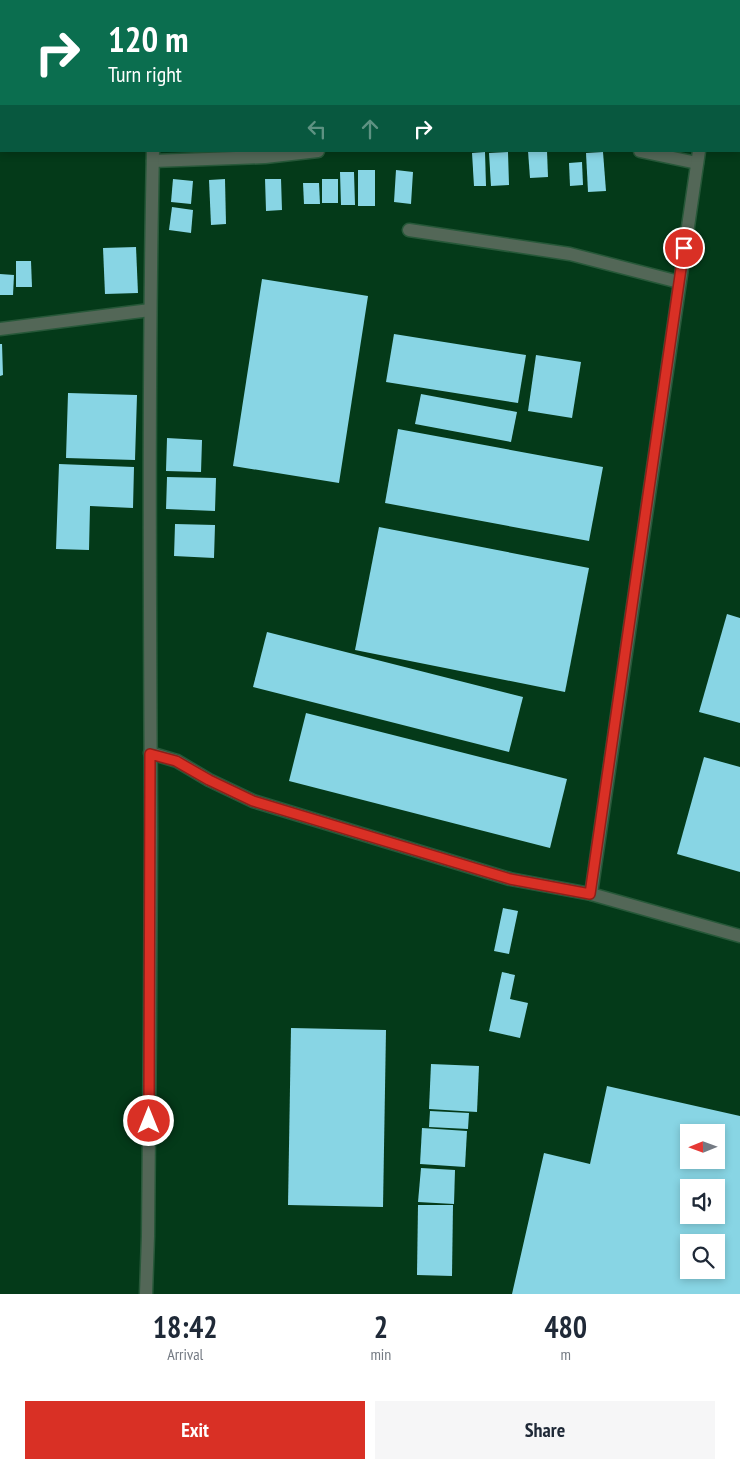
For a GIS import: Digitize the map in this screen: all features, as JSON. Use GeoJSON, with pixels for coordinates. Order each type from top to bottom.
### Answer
{"type":"FeatureCollection","features":[{"type":"Feature","properties":{"kind":"street"},"geometry":{"type":"LineString","coordinates":[[146,1294],[150,843],[150,310],[153,156],[265,157],[309,152]]}},
{"type":"Feature","properties":{"kind":"street"},"geometry":{"type":"LineString","coordinates":[[590,894],[698,157],[650,152]]}},
{"type":"Feature","properties":{"kind":"street"},"geometry":{"type":"LineString","coordinates":[[409,230],[570,254],[679,282]]}},
{"type":"Feature","properties":{"kind":"street"},"geometry":{"type":"LineString","coordinates":[[0,329],[150,310]]}},
{"type":"Feature","properties":{"kind":"street"},"geometry":{"type":"LineString","coordinates":[[150,754],[176,761],[209,780],[253,801],[510,879],[590,894],[740,936]]}},
{"type":"Feature","properties":{"kind":"building"},"geometry":{"type":"Polygon","coordinates":[[[485,152],[486,186],[474,186],[472,153],[485,152]]]}},
{"type":"Feature","properties":{"kind":"building"},"geometry":{"type":"Polygon","coordinates":[[[508,152],[509,185],[491,186],[489,153],[508,152]]]}},
{"type":"Feature","properties":{"kind":"building"},"geometry":{"type":"Polygon","coordinates":[[[528,152],[547,152],[548,177],[530,178],[528,152]]]}},
{"type":"Feature","properties":{"kind":"building"},"geometry":{"type":"Polygon","coordinates":[[[603,152],[606,191],[588,192],[586,153],[603,152]]]}},
{"type":"Feature","properties":{"kind":"building"},"geometry":{"type":"Polygon","coordinates":[[[582,162],[583,185],[570,186],[569,163],[582,162]]]}},
{"type":"Feature","properties":{"kind":"building"},"geometry":{"type":"Polygon","coordinates":[[[358,170],[375,170],[375,206],[358,206],[358,170]]]}},
{"type":"Feature","properties":{"kind":"building"},"geometry":{"type":"Polygon","coordinates":[[[396,170],[413,172],[411,204],[394,202],[396,170]]]}},
{"type":"Feature","properties":{"kind":"building"},"geometry":{"type":"Polygon","coordinates":[[[340,172],[354,172],[355,205],[341,205],[340,172]]]}},
{"type":"Feature","properties":{"kind":"building"},"geometry":{"type":"Polygon","coordinates":[[[173,179],[193,181],[191,204],[171,202],[173,179]]]}},
{"type":"Feature","properties":{"kind":"building"},"geometry":{"type":"Polygon","coordinates":[[[225,179],[226,224],[211,225],[209,180],[225,179]]]}},
{"type":"Feature","properties":{"kind":"building"},"geometry":{"type":"Polygon","coordinates":[[[265,179],[281,179],[282,210],[266,211],[265,179]]]}},
{"type":"Feature","properties":{"kind":"building"},"geometry":{"type":"Polygon","coordinates":[[[322,179],[338,179],[338,203],[322,203],[322,179]]]}},
{"type":"Feature","properties":{"kind":"building"},"geometry":{"type":"Polygon","coordinates":[[[303,183],[319,183],[320,204],[304,204],[303,183]]]}},
{"type":"Feature","properties":{"kind":"building"},"geometry":{"type":"Polygon","coordinates":[[[172,207],[193,210],[191,233],[169,230],[172,207]]]}},
{"type":"Feature","properties":{"kind":"building"},"geometry":{"type":"Polygon","coordinates":[[[136,247],[138,293],[105,294],[103,248],[136,247]]]}},
{"type":"Feature","properties":{"kind":"building"},"geometry":{"type":"Polygon","coordinates":[[[16,261],[31,261],[32,287],[16,287],[16,261]]]}},
{"type":"Feature","properties":{"kind":"building"},"geometry":{"type":"Polygon","coordinates":[[[0,274],[14,275],[13,295],[0,295],[0,274]]]}},
{"type":"Feature","properties":{"kind":"building"},"geometry":{"type":"Polygon","coordinates":[[[262,279],[368,296],[339,483],[233,466],[262,279]]]}},
{"type":"Feature","properties":{"kind":"building"},"geometry":{"type":"Polygon","coordinates":[[[394,334],[526,355],[518,403],[386,382],[394,334]]]}},
{"type":"Feature","properties":{"kind":"building"},"geometry":{"type":"Polygon","coordinates":[[[0,344],[2,344],[3,375],[0,376],[0,344]]]}},
{"type":"Feature","properties":{"kind":"building"},"geometry":{"type":"Polygon","coordinates":[[[536,355],[581,362],[572,418],[528,411],[536,355]]]}},
{"type":"Feature","properties":{"kind":"building"},"geometry":{"type":"Polygon","coordinates":[[[68,393],[137,395],[135,460],[66,458],[68,393]]]}},
{"type":"Feature","properties":{"kind":"building"},"geometry":{"type":"Polygon","coordinates":[[[421,394],[517,412],[511,442],[415,424],[421,394]]]}},
{"type":"Feature","properties":{"kind":"building"},"geometry":{"type":"Polygon","coordinates":[[[398,429],[603,467],[589,541],[385,503],[398,429]]]}},
{"type":"Feature","properties":{"kind":"building"},"geometry":{"type":"Polygon","coordinates":[[[167,438],[202,440],[201,472],[166,471],[167,438]]]}},
{"type":"Feature","properties":{"kind":"building"},"geometry":{"type":"Polygon","coordinates":[[[59,464],[134,467],[133,508],[90,506],[89,550],[56,549],[59,464]]]}},
{"type":"Feature","properties":{"kind":"building"},"geometry":{"type":"Polygon","coordinates":[[[167,477],[216,478],[215,511],[166,509],[167,477]]]}},
{"type":"Feature","properties":{"kind":"building"},"geometry":{"type":"Polygon","coordinates":[[[175,524],[215,525],[214,558],[174,556],[175,524]]]}},
{"type":"Feature","properties":{"kind":"building"},"geometry":{"type":"Polygon","coordinates":[[[379,527],[589,568],[565,692],[355,650],[379,527]]]}},
{"type":"Feature","properties":{"kind":"building"},"geometry":{"type":"Polygon","coordinates":[[[727,614],[740,618],[740,723],[699,712],[727,614]]]}},
{"type":"Feature","properties":{"kind":"building"},"geometry":{"type":"Polygon","coordinates":[[[267,632],[523,697],[509,752],[253,687],[267,632]]]}},
{"type":"Feature","properties":{"kind":"building"},"geometry":{"type":"Polygon","coordinates":[[[306,713],[567,779],[550,848],[289,781],[306,713]]]}},
{"type":"Feature","properties":{"kind":"building"},"geometry":{"type":"Polygon","coordinates":[[[704,757],[740,767],[740,872],[677,854],[704,757]]]}},
{"type":"Feature","properties":{"kind":"building"},"geometry":{"type":"Polygon","coordinates":[[[503,908],[518,911],[509,954],[494,951],[503,908]]]}},
{"type":"Feature","properties":{"kind":"building"},"geometry":{"type":"Polygon","coordinates":[[[502,972],[515,975],[510,999],[528,1003],[520,1038],[489,1031],[502,972]]]}},
{"type":"Feature","properties":{"kind":"building"},"geometry":{"type":"Polygon","coordinates":[[[291,1028],[386,1030],[383,1207],[288,1205],[291,1028]]]}},
{"type":"Feature","properties":{"kind":"building"},"geometry":{"type":"Polygon","coordinates":[[[431,1064],[479,1066],[477,1112],[429,1109],[431,1064]]]}},
{"type":"Feature","properties":{"kind":"building"},"geometry":{"type":"Polygon","coordinates":[[[607,1086],[740,1116],[740,1294],[512,1294],[544,1153],[590,1164],[607,1086]]]}},
{"type":"Feature","properties":{"kind":"building"},"geometry":{"type":"Polygon","coordinates":[[[430,1111],[469,1113],[468,1129],[429,1127],[430,1111]]]}},
{"type":"Feature","properties":{"kind":"building"},"geometry":{"type":"Polygon","coordinates":[[[422,1128],[467,1131],[465,1167],[420,1164],[422,1128]]]}},
{"type":"Feature","properties":{"kind":"building"},"geometry":{"type":"Polygon","coordinates":[[[421,1168],[455,1170],[454,1204],[418,1202],[421,1168]]]}},
{"type":"Feature","properties":{"kind":"building"},"geometry":{"type":"Polygon","coordinates":[[[418,1205],[453,1205],[452,1276],[417,1275],[418,1205]]]}},
{"type":"Feature","properties":{"kind":"route"},"geometry":{"type":"LineString","coordinates":[[149,1121],[150,754],[176,761],[199,775],[253,801],[510,879],[590,894],[684,248]]}}]}
